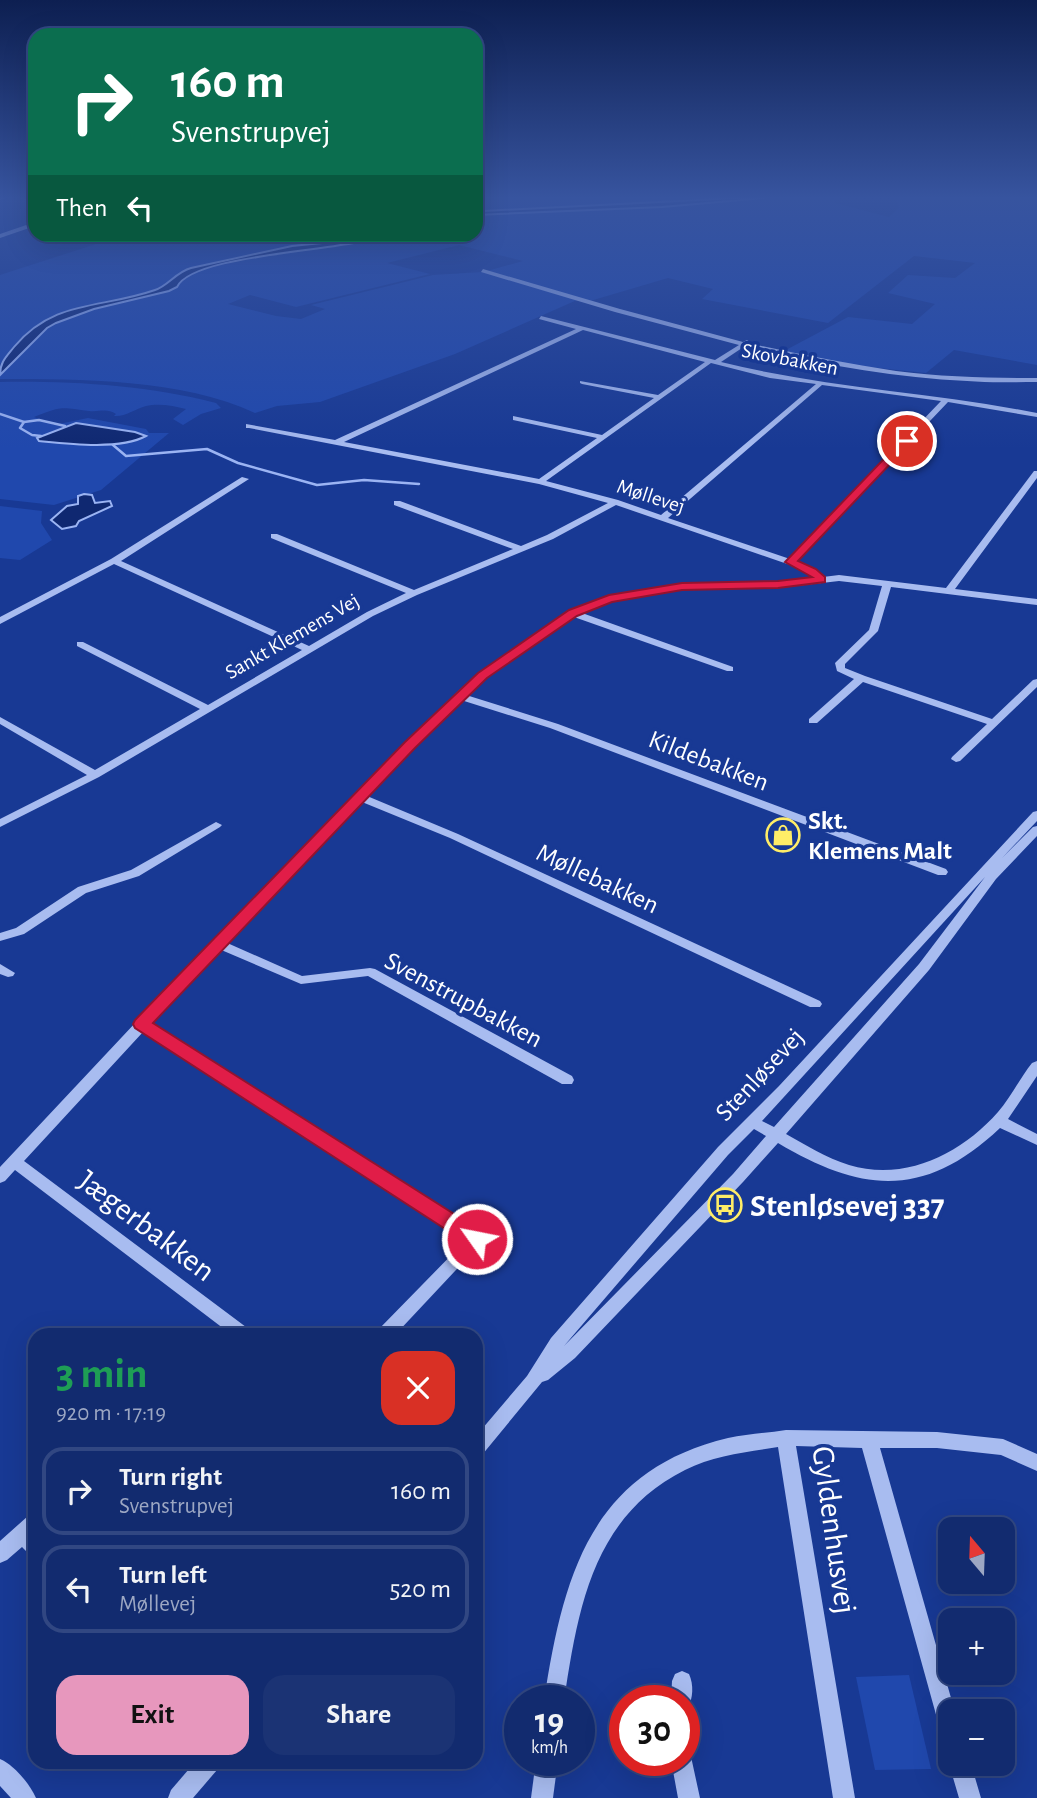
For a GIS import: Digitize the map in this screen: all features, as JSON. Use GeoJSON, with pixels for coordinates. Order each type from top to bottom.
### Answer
{"type":"FeatureCollection","features":[{"type":"Feature","properties":{"kind":"street"},"geometry":{"type":"LineString","coordinates":[[521,282],[620,311],[848,366],[990,382],[1037,380]]}},
{"type":"Feature","properties":{"kind":"street","name":"Skovbakken"},"geometry":{"type":"LineString","coordinates":[[541,318],[770,376],[1037,415]]}},
{"type":"Feature","properties":{"kind":"street"},"geometry":{"type":"LineString","coordinates":[[338,442],[583,328]]}},
{"type":"Feature","properties":{"kind":"street"},"geometry":{"type":"LineString","coordinates":[[540,482],[660,397],[747,342]]}},
{"type":"Feature","properties":{"kind":"street"},"geometry":{"type":"LineString","coordinates":[[582,382],[660,397]]}},
{"type":"Feature","properties":{"kind":"street"},"geometry":{"type":"LineString","coordinates":[[663,517],[820,384]]}},
{"type":"Feature","properties":{"kind":"street"},"geometry":{"type":"LineString","coordinates":[[791,562],[946,400]]}},
{"type":"Feature","properties":{"kind":"street"},"geometry":{"type":"LineString","coordinates":[[516,418],[603,437]]}},
{"type":"Feature","properties":{"kind":"street","name":"Møllevej"},"geometry":{"type":"LineString","coordinates":[[249,426],[540,482],[615,502],[791,562],[812,571],[821,580]]}},
{"type":"Feature","properties":{"kind":"street"},"geometry":{"type":"LineString","coordinates":[[948,592],[1037,473]]}},
{"type":"Feature","properties":{"kind":"street"},"geometry":{"type":"LineString","coordinates":[[0,621],[114,561],[245,479]]}},
{"type":"Feature","properties":{"kind":"street","name":"Sankt Klemens Vej"},"geometry":{"type":"LineString","coordinates":[[0,824],[95,775],[308,649],[414,593],[521,549],[615,502]]}},
{"type":"Feature","properties":{"kind":"street"},"geometry":{"type":"LineString","coordinates":[[397,503],[521,549]]}},
{"type":"Feature","properties":{"kind":"street"},"geometry":{"type":"LineString","coordinates":[[274,536],[414,593]]}},
{"type":"Feature","properties":{"kind":"street"},"geometry":{"type":"LineString","coordinates":[[114,561],[308,649]]}},
{"type":"Feature","properties":{"kind":"street"},"geometry":{"type":"LineString","coordinates":[[0,1177],[217,943],[459,696],[482,675],[573,613],[609,599],[682,586],[778,585],[839,578],[1037,602]]}},
{"type":"Feature","properties":{"kind":"street"},"geometry":{"type":"LineString","coordinates":[[887,584],[873,631],[840,663],[840,669],[994,723]]}},
{"type":"Feature","properties":{"kind":"street"},"geometry":{"type":"LineString","coordinates":[[573,613],[730,669]]}},
{"type":"Feature","properties":{"kind":"street"},"geometry":{"type":"LineString","coordinates":[[80,644],[208,709]]}},
{"type":"Feature","properties":{"kind":"street"},"geometry":{"type":"LineString","coordinates":[[813,722],[861,678]]}},
{"type":"Feature","properties":{"kind":"street"},"geometry":{"type":"LineString","coordinates":[[956,759],[1037,682]]}},
{"type":"Feature","properties":{"kind":"street","name":"Kildebakken"},"geometry":{"type":"LineString","coordinates":[[459,696],[554,726],[942,872]]}},
{"type":"Feature","properties":{"kind":"street"},"geometry":{"type":"LineString","coordinates":[[0,720],[95,775]]}},
{"type":"Feature","properties":{"kind":"street","name":"Møllebakken"},"geometry":{"type":"LineString","coordinates":[[360,797],[454,836],[815,1004]]}},
{"type":"Feature","properties":{"kind":"street","name":"Stenløsevej"},"geometry":{"type":"LineString","coordinates":[[483,1441],[533,1381],[557,1343],[723,1151],[753,1122],[1037,814]]}},
{"type":"Feature","properties":{"kind":"street"},"geometry":{"type":"LineString","coordinates":[[0,937],[20,931],[82,890],[135,873],[216,825]]}},
{"type":"Feature","properties":{"kind":"street","name":"Stenløsevej"},"geometry":{"type":"LineString","coordinates":[[533,1381],[569,1353],[738,1178],[924,967],[992,876],[1037,829]]}},
{"type":"Feature","properties":{"kind":"street","name":"Svenstrupbakken"},"geometry":{"type":"LineString","coordinates":[[217,943],[301,980],[370,972],[567,1080]]}},
{"type":"Feature","properties":{"kind":"street"},"geometry":{"type":"LineString","coordinates":[[141,1024],[477,1239],[391,1328]]}},
{"type":"Feature","properties":{"kind":"street"},"geometry":{"type":"LineString","coordinates":[[753,1122],[829,1163],[854,1172],[890,1175],[915,1173],[955,1158],[999,1121],[1037,1066]]}},
{"type":"Feature","properties":{"kind":"street"},"geometry":{"type":"LineString","coordinates":[[999,1121],[1037,1140]]}},
{"type":"Feature","properties":{"kind":"street","name":"Jægerbakken"},"geometry":{"type":"LineString","coordinates":[[14,1161],[235,1328]]}},
{"type":"Feature","properties":{"kind":"street"},"geometry":{"type":"LineString","coordinates":[[556,1685],[561,1641],[575,1585],[591,1547],[614,1514],[642,1487],[673,1465],[709,1450],[747,1441],[786,1438]]}},
{"type":"Feature","properties":{"kind":"street","name":"Gyldenhusvej"},"geometry":{"type":"LineString","coordinates":[[844,1798],[786,1438],[869,1440],[942,1699]]}},
{"type":"Feature","properties":{"kind":"street"},"geometry":{"type":"LineString","coordinates":[[869,1440],[937,1440],[1003,1447],[1037,1464]]}},
{"type":"Feature","properties":{"kind":"street"},"geometry":{"type":"LineString","coordinates":[[0,1554],[28,1536]]}},
{"type":"Feature","properties":{"kind":"street"},"geometry":{"type":"LineString","coordinates":[[179,1798],[203,1769]]}},
{"type":"Feature","properties":{"kind":"street"},"geometry":{"type":"LineString","coordinates":[[0,1770],[25,1798]]}},
{"type":"Feature","properties":{"kind":"street"},"geometry":{"type":"LineString","coordinates":[[542,1798],[545,1776]]}},
{"type":"Feature","properties":{"kind":"street"},"geometry":{"type":"LineString","coordinates":[[685,1776],[690,1798]]}},
{"type":"Feature","properties":{"kind":"street"},"geometry":{"type":"LineString","coordinates":[[964,1776],[970,1798]]}},
{"type":"Feature","properties":{"kind":"shaded area"},"geometry":{"type":"Polygon","coordinates":[[[0,282],[169,282],[154,291],[102,302],[30,332],[0,364],[0,282]]]}},
{"type":"Feature","properties":{"kind":"shaded area"},"geometry":{"type":"Polygon","coordinates":[[[168,282],[183,282],[169,291],[94,309],[56,323],[47,328],[0,375],[6,357],[14,347],[45,321],[62,313],[135,296],[168,282]]]}},
{"type":"Feature","properties":{"kind":"shaded area"},"geometry":{"type":"Polygon","coordinates":[[[178,282],[398,282],[296,307],[250,295],[228,304],[301,319],[325,309],[311,305],[405,282],[516,282],[577,300],[455,354],[320,402],[277,406],[255,413],[196,393],[164,387],[96,381],[0,379],[0,375],[47,328],[80,313],[169,291],[178,282]]]}},
{"type":"Feature","properties":{"kind":"shaded area"},"geometry":{"type":"Polygon","coordinates":[[[524,282],[655,282],[590,301],[524,282]]]}},
{"type":"Feature","properties":{"kind":"shaded area"},"geometry":{"type":"Polygon","coordinates":[[[684,282],[881,282],[828,323],[702,299],[713,289],[684,282]]]}},
{"type":"Feature","properties":{"kind":"shaded area"},"geometry":{"type":"Polygon","coordinates":[[[900,282],[1037,282],[1037,365],[954,350],[926,373],[850,365],[784,351],[848,317],[912,324],[935,304],[888,293],[900,282]]]}},
{"type":"Feature","properties":{"kind":"shaded area"},"geometry":{"type":"Polygon","coordinates":[[[0,382],[82,383],[136,388],[216,403],[221,408],[201,414],[183,425],[173,419],[186,409],[161,405],[146,406],[118,416],[114,416],[116,414],[110,411],[66,408],[34,417],[54,425],[88,418],[146,429],[149,433],[169,433],[101,490],[54,505],[0,499],[0,382]],[[76,423],[39,441],[111,445],[143,434],[76,423]]]}},
{"type":"Feature","properties":{"kind":"shaded area"},"geometry":{"type":"Polygon","coordinates":[[[76,423],[146,436],[109,445],[39,441],[37,438],[76,423]]]}},
{"type":"Feature","properties":{"kind":"shaded area"},"geometry":{"type":"Polygon","coordinates":[[[92,495],[95,503],[110,501],[112,506],[79,521],[76,526],[62,529],[51,520],[67,506],[78,504],[78,496],[92,495]]]}},
{"type":"Feature","properties":{"kind":"shaded area"},"geometry":{"type":"Polygon","coordinates":[[[0,506],[42,511],[41,523],[52,540],[20,560],[0,558],[0,506]]]}},
{"type":"Feature","properties":{"kind":"shaded area"},"geometry":{"type":"Polygon","coordinates":[[[909,1675],[931,1769],[875,1770],[856,1677],[909,1675]]]}},
{"type":"Feature","properties":{"kind":"waterway"},"geometry":{"type":"LineString","coordinates":[[0,414],[24,422]]}},
{"type":"Feature","properties":{"kind":"waterway"},"geometry":{"type":"LineString","coordinates":[[24,422],[39,420],[65,426]]}},
{"type":"Feature","properties":{"kind":"waterway"},"geometry":{"type":"LineString","coordinates":[[24,422],[20,428],[32,435],[41,436]]}},
{"type":"Feature","properties":{"kind":"waterway"},"geometry":{"type":"LineString","coordinates":[[113,445],[126,456],[207,449],[238,463],[317,485],[364,480],[419,484]]}},
{"type":"Feature","properties":{"kind":"place","name":"Skt. Klemens Malt"},"geometry":{"type":"Point","coordinates":[783,835]}},
{"type":"Feature","properties":{"kind":"place","name":"Stenløsevej 337"},"geometry":{"type":"Point","coordinates":[725,1205]}},
{"type":"Feature","properties":{"kind":"route"},"geometry":{"type":"LineString","coordinates":[[477,1239],[141,1024],[410,745],[482,675],[573,613],[609,599],[682,586],[778,585],[821,580],[812,571],[791,562],[907,441]]}}]}
